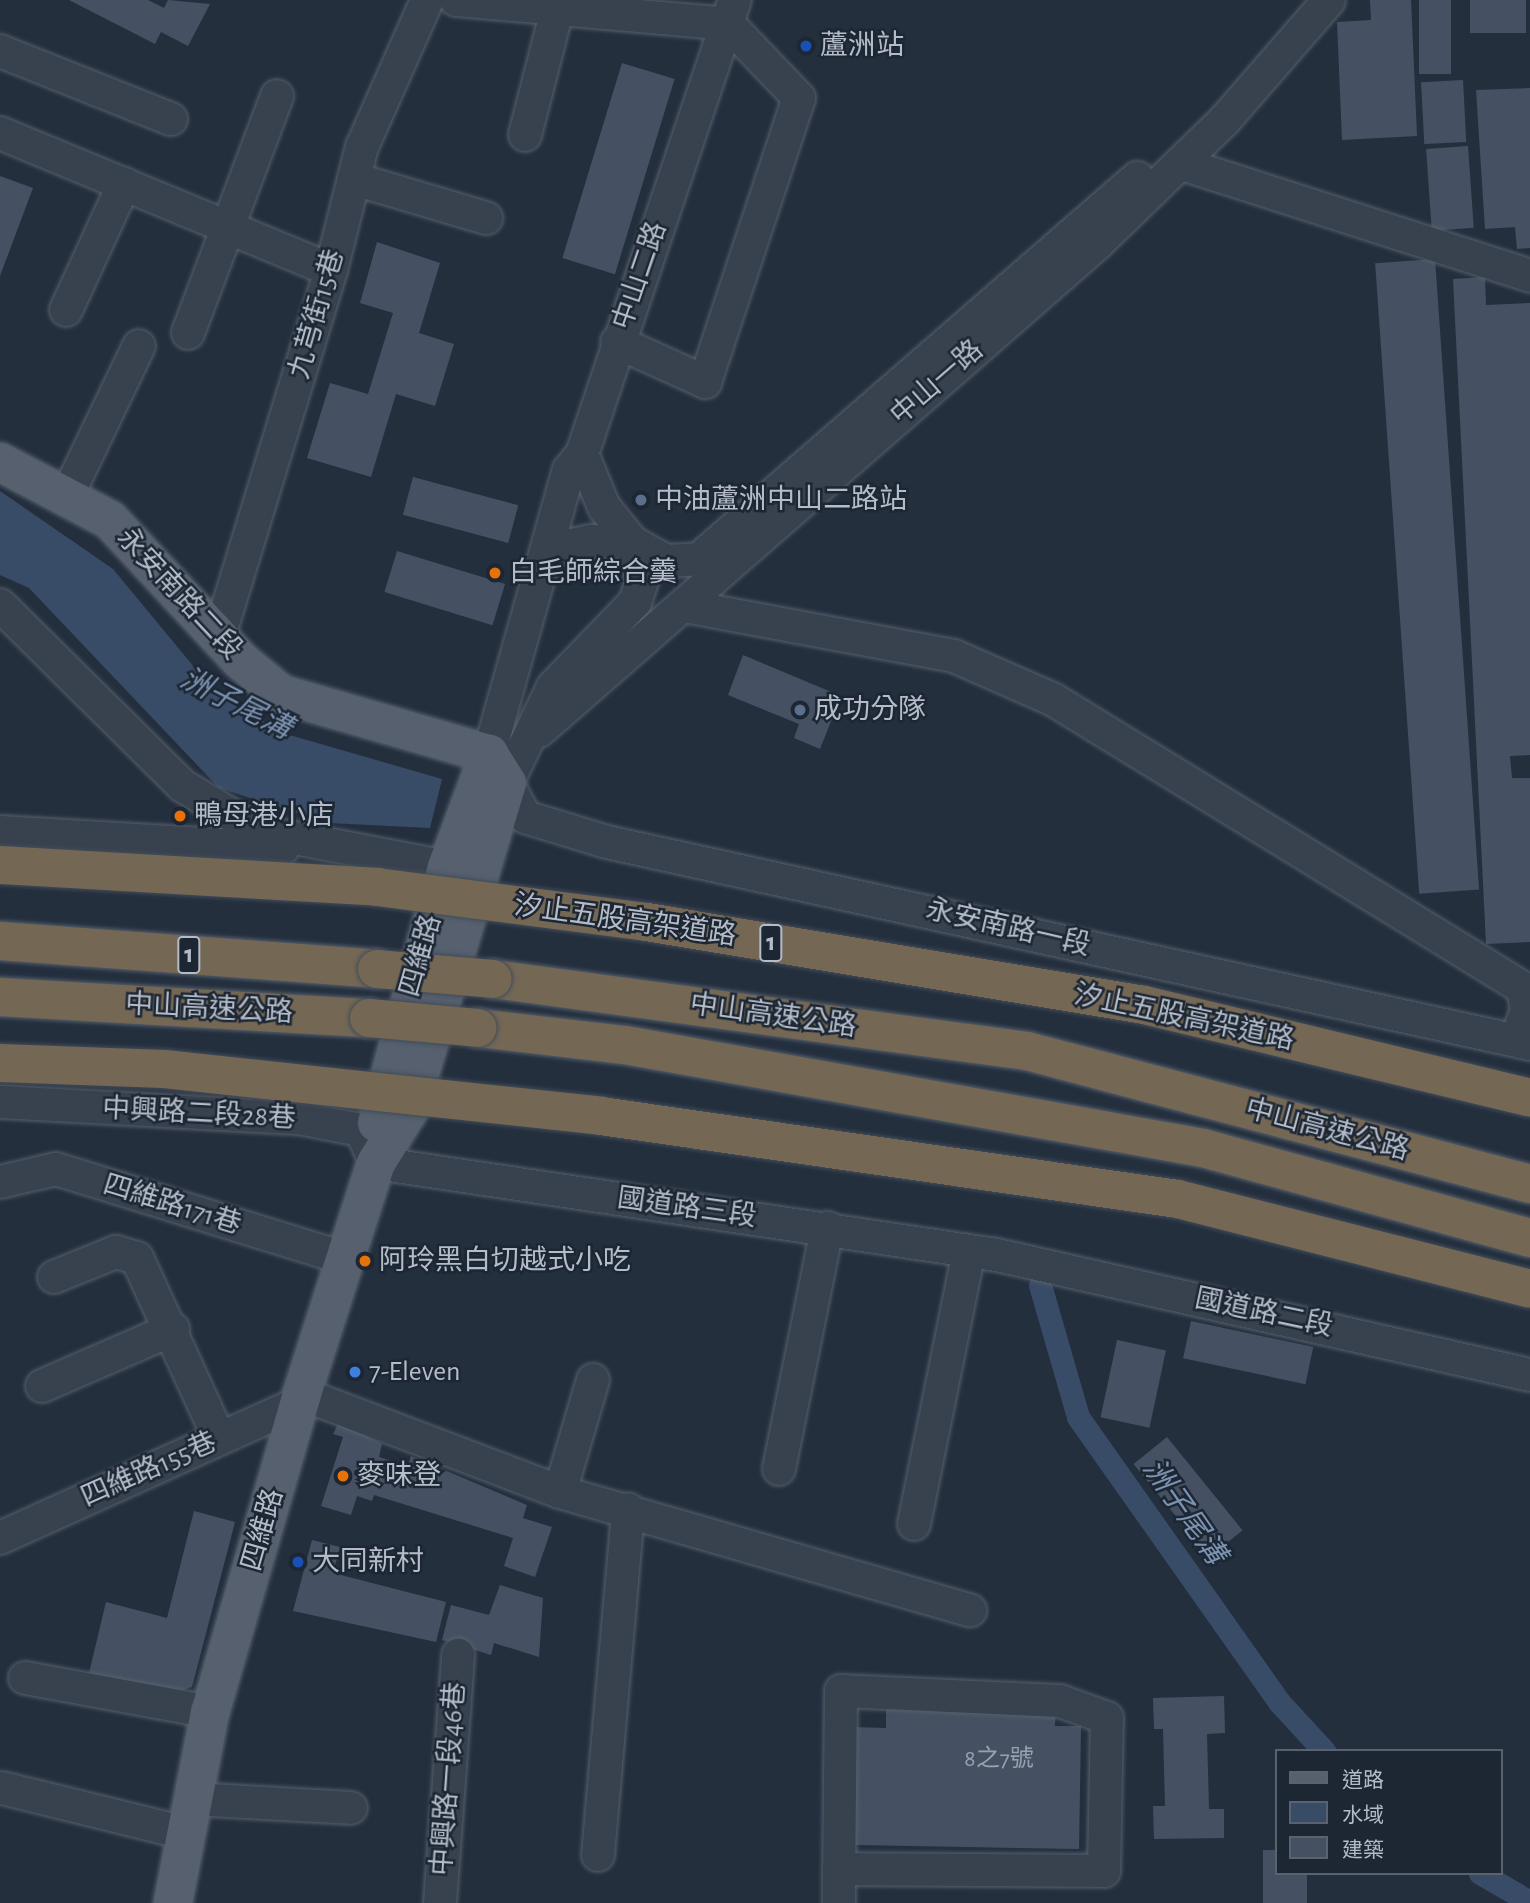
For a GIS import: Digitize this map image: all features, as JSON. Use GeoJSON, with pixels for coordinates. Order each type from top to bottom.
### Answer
{"type":"FeatureCollection","features":[{"type":"Feature","properties":{"kind":"highway","name":"汐止五股高架道路"},"geometry":{"type":"LineString","coordinates":[[0,865],[377,887],[647,922],[1144,1005],[1530,1098]]}},
{"type":"Feature","properties":{"kind":"highway","name":"中山高速公路"},"geometry":{"type":"LineString","coordinates":[[0,941],[493,979],[1027,1051],[1530,1184]]}},
{"type":"Feature","properties":{"kind":"highway","name":"中山高速公路"},"geometry":{"type":"LineString","coordinates":[[0,997],[369,1018],[625,1045],[1203,1148],[1530,1238]]}},
{"type":"Feature","properties":{"kind":"highway"},"geometry":{"type":"LineString","coordinates":[[0,1063],[164,1069],[587,1114],[1124,1191],[1178,1199],[1530,1289]]}},
{"type":"Feature","properties":{"kind":"main road","name":"永安南路二段"},"geometry":{"type":"LineString","coordinates":[[0,462],[68,494],[125,534],[220,634],[240,660],[281,694],[498,769]]}},
{"type":"Feature","properties":{"kind":"main road","name":"四維路"},"geometry":{"type":"LineString","coordinates":[[376,1163],[377,1109],[447,867],[498,769]]}},
{"type":"Feature","properties":{"kind":"main road","name":"四維路"},"geometry":{"type":"LineString","coordinates":[[173,1903],[210,1712],[343,1258],[376,1163],[409,1110],[498,769]]}},
{"type":"Feature","properties":{"kind":"street","name":"九芎街15巷"},"geometry":{"type":"LineString","coordinates":[[220,634],[331,270],[354,179],[428,0]]}},
{"type":"Feature","properties":{"kind":"street"},"geometry":{"type":"LineString","coordinates":[[456,0],[557,10],[731,12],[799,98],[705,382],[617,342]]}},
{"type":"Feature","properties":{"kind":"street","name":"中山一路"},"geometry":{"type":"LineString","coordinates":[[582,454],[604,507],[632,542],[666,561],[699,559],[1156,162],[1300,0]]}},
{"type":"Feature","properties":{"kind":"street","name":"中山一路"},"geometry":{"type":"LineString","coordinates":[[498,769],[1182,164],[1329,0]]}},
{"type":"Feature","properties":{"kind":"street"},"geometry":{"type":"LineString","coordinates":[[525,135],[557,10]]}},
{"type":"Feature","properties":{"kind":"street","name":"中山二路"},"geometry":{"type":"LineString","coordinates":[[498,769],[569,470],[582,454],[617,342],[731,12]]}},
{"type":"Feature","properties":{"kind":"street"},"geometry":{"type":"LineString","coordinates":[[0,51],[171,119]]}},
{"type":"Feature","properties":{"kind":"street"},"geometry":{"type":"LineString","coordinates":[[188,333],[224,226],[277,96]]}},
{"type":"Feature","properties":{"kind":"street"},"geometry":{"type":"LineString","coordinates":[[0,133],[331,270]]}},
{"type":"Feature","properties":{"kind":"street"},"geometry":{"type":"LineString","coordinates":[[1182,164],[1530,276]]}},
{"type":"Feature","properties":{"kind":"street"},"geometry":{"type":"LineString","coordinates":[[354,179],[486,218]]}},
{"type":"Feature","properties":{"kind":"street"},"geometry":{"type":"LineString","coordinates":[[66,310],[124,184]]}},
{"type":"Feature","properties":{"kind":"street"},"geometry":{"type":"LineString","coordinates":[[68,494],[139,346]]}},
{"type":"Feature","properties":{"kind":"street"},"geometry":{"type":"LineString","coordinates":[[549,551],[591,541],[632,542]]}},
{"type":"Feature","properties":{"kind":"street","name":"中山一路"},"geometry":{"type":"LineString","coordinates":[[525,744],[553,687],[635,602],[642,582],[632,542]]}},
{"type":"Feature","properties":{"kind":"street"},"geometry":{"type":"LineString","coordinates":[[0,605],[183,786],[258,831],[346,852],[447,867]]}},
{"type":"Feature","properties":{"kind":"street"},"geometry":{"type":"LineString","coordinates":[[684,606],[954,656],[1054,700],[1523,988],[1527,1010],[1523,1042]]}},
{"type":"Feature","properties":{"kind":"street","name":"永安南路一段"},"geometry":{"type":"LineString","coordinates":[[498,769],[525,817],[607,842],[1523,1042]]}},
{"type":"Feature","properties":{"kind":"street"},"geometry":{"type":"LineString","coordinates":[[0,832],[346,852]]}},
{"type":"Feature","properties":{"kind":"street","name":"中興路二段28巷"},"geometry":{"type":"LineString","coordinates":[[0,1102],[299,1118],[361,1130],[376,1163]]}},
{"type":"Feature","properties":{"kind":"street","name":"國道路三段"},"geometry":{"type":"LineString","coordinates":[[376,1163],[983,1253]]}},
{"type":"Feature","properties":{"kind":"street","name":"四維路171巷"},"geometry":{"type":"LineString","coordinates":[[0,1182],[56,1169],[343,1258]]}},
{"type":"Feature","properties":{"kind":"street"},"geometry":{"type":"LineString","coordinates":[[779,1469],[827,1228]]}},
{"type":"Feature","properties":{"kind":"street"},"geometry":{"type":"LineString","coordinates":[[54,1278],[116,1251],[137,1258],[173,1329],[219,1438]]}},
{"type":"Feature","properties":{"kind":"street"},"geometry":{"type":"LineString","coordinates":[[914,1524],[983,1253]]}},
{"type":"Feature","properties":{"kind":"street","name":"國道路二段"},"geometry":{"type":"LineString","coordinates":[[983,1253],[1530,1375]]}},
{"type":"Feature","properties":{"kind":"street"},"geometry":{"type":"LineString","coordinates":[[42,1386],[173,1329]]}},
{"type":"Feature","properties":{"kind":"street"},"geometry":{"type":"LineString","coordinates":[[560,1492],[593,1380]]}},
{"type":"Feature","properties":{"kind":"street"},"geometry":{"type":"LineString","coordinates":[[300,1398],[560,1492],[628,1509],[970,1610]]}},
{"type":"Feature","properties":{"kind":"street","name":"四維路155巷"},"geometry":{"type":"LineString","coordinates":[[0,1538],[300,1398]]}},
{"type":"Feature","properties":{"kind":"street"},"geometry":{"type":"LineString","coordinates":[[598,1855],[628,1509]]}},
{"type":"Feature","properties":{"kind":"street","name":"中興路一段46巷"},"geometry":{"type":"LineString","coordinates":[[440,1903],[458,1655]]}},
{"type":"Feature","properties":{"kind":"street"},"geometry":{"type":"LineString","coordinates":[[25,1678],[210,1712]]}},
{"type":"Feature","properties":{"kind":"street"},"geometry":{"type":"LineString","coordinates":[[839,1869],[1104,1871],[1107,1718],[1060,1701],[841,1691],[839,1869],[839,1903]]}},
{"type":"Feature","properties":{"kind":"street"},"geometry":{"type":"LineString","coordinates":[[2,1788],[188,1816],[351,1808]]}},
{"type":"Feature","properties":{"kind":"water"},"geometry":{"type":"Polygon","coordinates":[[[0,491],[113,569],[218,696],[286,734],[442,779],[430,828],[329,823],[219,788],[29,588],[0,575],[0,491]]]}},
{"type":"Feature","properties":{"kind":"building"},"geometry":{"type":"Polygon","coordinates":[[[69,0],[148,0],[164,8],[168,0],[210,4],[188,46],[161,32],[155,44],[69,0]]]}},
{"type":"Feature","properties":{"kind":"building"},"geometry":{"type":"Polygon","coordinates":[[[1370,0],[1411,0],[1417,136],[1342,140],[1337,22],[1371,20],[1370,0]]]}},
{"type":"Feature","properties":{"kind":"building"},"geometry":{"type":"Polygon","coordinates":[[[1419,0],[1451,0],[1451,74],[1419,74],[1419,0]]]}},
{"type":"Feature","properties":{"kind":"building"},"geometry":{"type":"Polygon","coordinates":[[[1470,0],[1526,0],[1526,33],[1470,33],[1470,0]]]}},
{"type":"Feature","properties":{"kind":"building"},"geometry":{"type":"Polygon","coordinates":[[[622,63],[675,79],[615,274],[562,258],[622,63]]]}},
{"type":"Feature","properties":{"kind":"building"},"geometry":{"type":"Polygon","coordinates":[[[1463,80],[1466,142],[1424,144],[1421,82],[1463,80]]]}},
{"type":"Feature","properties":{"kind":"building"},"geometry":{"type":"Polygon","coordinates":[[[1530,88],[1530,248],[1517,249],[1515,227],[1485,229],[1476,90],[1530,88]]]}},
{"type":"Feature","properties":{"kind":"building"},"geometry":{"type":"Polygon","coordinates":[[[1468,146],[1474,228],[1432,231],[1426,149],[1468,146]]]}},
{"type":"Feature","properties":{"kind":"building"},"geometry":{"type":"Polygon","coordinates":[[[0,176],[33,188],[0,276],[0,176]]]}},
{"type":"Feature","properties":{"kind":"building"},"geometry":{"type":"Polygon","coordinates":[[[377,242],[440,263],[419,333],[454,344],[435,406],[396,394],[371,477],[307,458],[330,383],[368,394],[393,313],[360,303],[377,242]]]}},
{"type":"Feature","properties":{"kind":"building"},"geometry":{"type":"Polygon","coordinates":[[[1435,259],[1479,889],[1419,894],[1375,263],[1435,259]]]}},
{"type":"Feature","properties":{"kind":"building"},"geometry":{"type":"Polygon","coordinates":[[[1485,277],[1486,305],[1530,303],[1530,755],[1510,756],[1512,778],[1530,778],[1530,942],[1486,944],[1453,279],[1485,277]]]}},
{"type":"Feature","properties":{"kind":"building"},"geometry":{"type":"Polygon","coordinates":[[[413,477],[518,505],[508,543],[403,515],[413,477]]]}},
{"type":"Feature","properties":{"kind":"building"},"geometry":{"type":"Polygon","coordinates":[[[397,551],[505,584],[492,625],[384,592],[397,551]]]}},
{"type":"Feature","properties":{"kind":"building","name":"成功分隊"},"geometry":{"type":"Polygon","coordinates":[[[743,655],[841,696],[820,749],[794,738],[799,724],[728,695],[743,655]]]}},
{"type":"Feature","properties":{"kind":"building"},"geometry":{"type":"Polygon","coordinates":[[[1191,1321],[1313,1347],[1305,1384],[1183,1358],[1191,1321]]]}},
{"type":"Feature","properties":{"kind":"building"},"geometry":{"type":"Polygon","coordinates":[[[1117,1340],[1166,1350],[1149,1428],[1101,1417],[1117,1340]]]}},
{"type":"Feature","properties":{"kind":"building"},"geometry":{"type":"Polygon","coordinates":[[[339,1422],[382,1444],[379,1457],[408,1466],[411,1456],[527,1505],[523,1518],[552,1527],[535,1577],[504,1566],[513,1538],[374,1495],[372,1501],[357,1496],[351,1515],[321,1506],[343,1437],[333,1434],[339,1422]]]}},
{"type":"Feature","properties":{"kind":"building"},"geometry":{"type":"Polygon","coordinates":[[[1167,1437],[1243,1530],[1209,1557],[1134,1464],[1167,1437]]]}},
{"type":"Feature","properties":{"kind":"building"},"geometry":{"type":"Polygon","coordinates":[[[194,1511],[235,1522],[192,1687],[175,1693],[89,1673],[106,1602],[167,1618],[194,1511]]]}},
{"type":"Feature","properties":{"kind":"building"},"geometry":{"type":"Polygon","coordinates":[[[312,1540],[340,1547],[333,1573],[446,1602],[436,1642],[293,1611],[312,1540]]]}},
{"type":"Feature","properties":{"kind":"building"},"geometry":{"type":"Polygon","coordinates":[[[500,1585],[543,1598],[539,1657],[494,1643],[491,1655],[442,1640],[451,1605],[489,1615],[500,1585]]]}},
{"type":"Feature","properties":{"kind":"building"},"geometry":{"type":"Polygon","coordinates":[[[1224,1696],[1225,1733],[1207,1734],[1209,1809],[1224,1809],[1224,1838],[1154,1839],[1153,1806],[1165,1806],[1163,1729],[1154,1729],[1153,1698],[1224,1696]]]}},
{"type":"Feature","properties":{"kind":"building"},"geometry":{"type":"Polygon","coordinates":[[[886,1702],[1056,1705],[1055,1726],[1081,1726],[1079,1849],[855,1845],[850,1727],[886,1728],[886,1702]]]}},
{"type":"Feature","properties":{"kind":"building"},"geometry":{"type":"Polygon","coordinates":[[[1263,1850],[1274,1850],[1274,1875],[1307,1875],[1307,1903],[1263,1903],[1263,1850]]]}},
{"type":"Feature","properties":{"kind":"waterway","name":"洲子尾溝"},"geometry":{"type":"LineString","coordinates":[[1040,1285],[1078,1417],[1279,1702],[1322,1749]]}},
{"type":"Feature","properties":{"kind":"waterway","name":"洲子尾溝"},"geometry":{"type":"LineString","coordinates":[[1483,1875],[1530,1902]]}},
{"type":"Feature","properties":{"kind":"place","name":"蘆洲站"},"geometry":{"type":"Point","coordinates":[806,46]}},
{"type":"Feature","properties":{"kind":"place","name":"中油蘆洲中山二路站"},"geometry":{"type":"Point","coordinates":[641,500]}},
{"type":"Feature","properties":{"kind":"place","name":"白毛師綜合羹"},"geometry":{"type":"Point","coordinates":[495,573]}},
{"type":"Feature","properties":{"kind":"place","name":"成功分隊"},"geometry":{"type":"Point","coordinates":[800,710]}},
{"type":"Feature","properties":{"kind":"place","name":"鴨母港小店"},"geometry":{"type":"Point","coordinates":[180,816]}},
{"type":"Feature","properties":{"kind":"place","name":"阿玲黑白切越式小吃"},"geometry":{"type":"Point","coordinates":[365,1261]}},
{"type":"Feature","properties":{"kind":"place","name":"7-Eleven"},"geometry":{"type":"Point","coordinates":[355,1372]}},
{"type":"Feature","properties":{"kind":"place","name":"麥味登"},"geometry":{"type":"Point","coordinates":[343,1476]}},
{"type":"Feature","properties":{"kind":"place","name":"大同新村"},"geometry":{"type":"Point","coordinates":[298,1562]}}]}
